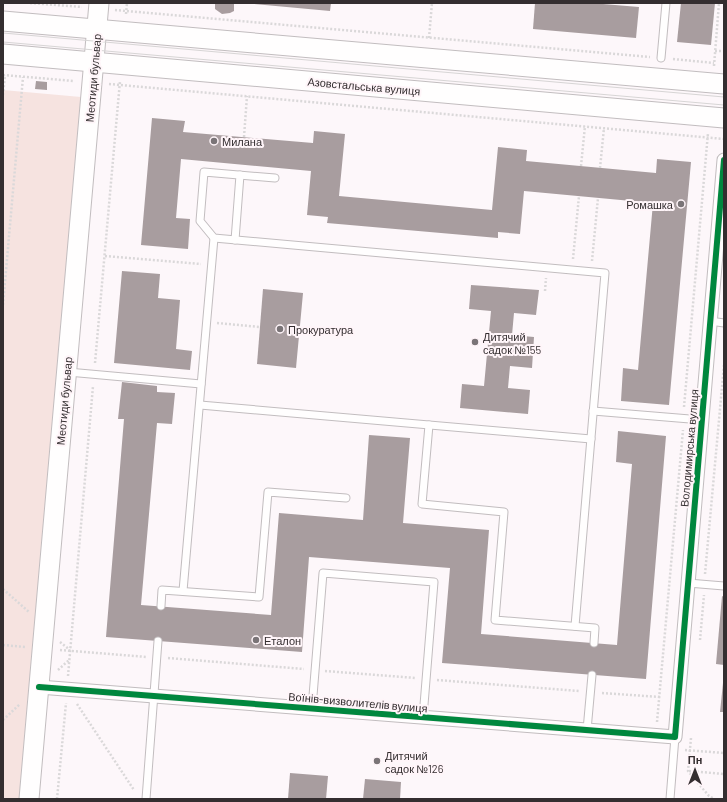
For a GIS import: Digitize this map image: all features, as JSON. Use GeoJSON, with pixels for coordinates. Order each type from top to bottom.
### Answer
{"type":"FeatureCollection","features":[{"type":"Feature","properties":{"kind":"street","name":"Меотиди бульвар"},"geometry":{"type":"LineString","coordinates":[[29,799],[99,6]]}},
{"type":"Feature","properties":{"kind":"street"},"geometry":{"type":"LineString","coordinates":[[3,20],[724,84]]}},
{"type":"Feature","properties":{"kind":"street","name":"Азовстальська вулиця"},"geometry":{"type":"LineString","coordinates":[[3,54],[724,118]]}},
{"type":"Feature","properties":{"kind":"street","name":"Володимирська вулиця"},"geometry":{"type":"LineString","coordinates":[[674,743],[710,321],[721,236],[724,160]]}},
{"type":"Feature","properties":{"kind":"street","name":"Воїнів-визволителів вулиця"},"geometry":{"type":"LineString","coordinates":[[39,687],[656,736],[674,743]]}},
{"type":"Feature","properties":{"kind":"lane"},"geometry":{"type":"LineString","coordinates":[[661,58],[666,3]]}},
{"type":"Feature","properties":{"kind":"lane"},"geometry":{"type":"LineString","coordinates":[[183,591],[214,238],[200,221],[204,172],[275,178]]}},
{"type":"Feature","properties":{"kind":"lane"},"geometry":{"type":"LineString","coordinates":[[235,240],[240,175]]}},
{"type":"Feature","properties":{"kind":"lane"},"geometry":{"type":"LineString","coordinates":[[214,238],[605,273],[575,626]]}},
{"type":"Feature","properties":{"kind":"lane"},"geometry":{"type":"LineString","coordinates":[[710,321],[724,322]]}},
{"type":"Feature","properties":{"kind":"lane"},"geometry":{"type":"LineString","coordinates":[[67,372],[201,384]]}},
{"type":"Feature","properties":{"kind":"lane"},"geometry":{"type":"LineString","coordinates":[[200,405],[591,439]]}},
{"type":"Feature","properties":{"kind":"lane"},"geometry":{"type":"LineString","coordinates":[[593,412],[702,420]]}},
{"type":"Feature","properties":{"kind":"lane"},"geometry":{"type":"LineString","coordinates":[[429,425],[422,504],[504,512],[495,620],[595,628],[594,643]]}},
{"type":"Feature","properties":{"kind":"lane"},"geometry":{"type":"LineString","coordinates":[[161,606],[162,590],[259,597],[268,492],[346,498]]}},
{"type":"Feature","properties":{"kind":"lane"},"geometry":{"type":"LineString","coordinates":[[312,708],[323,573],[434,582],[423,718]]}},
{"type":"Feature","properties":{"kind":"lane"},"geometry":{"type":"LineString","coordinates":[[688,583],[724,586]]}},
{"type":"Feature","properties":{"kind":"lane"},"geometry":{"type":"LineString","coordinates":[[146,799],[158,641]]}},
{"type":"Feature","properties":{"kind":"lane"},"geometry":{"type":"LineString","coordinates":[[587,730],[592,675]]}},
{"type":"Feature","properties":{"kind":"lane"},"geometry":{"type":"LineString","coordinates":[[670,799],[674,743]]}},
{"type":"Feature","properties":{"kind":"path"},"geometry":{"type":"LineString","coordinates":[[30,3],[99,6],[126,11],[714,63],[719,3]]}},
{"type":"Feature","properties":{"kind":"path"},"geometry":{"type":"LineString","coordinates":[[126,11],[127,3]]}},
{"type":"Feature","properties":{"kind":"path"},"geometry":{"type":"LineString","coordinates":[[429,38],[432,3]]}},
{"type":"Feature","properties":{"kind":"path"},"geometry":{"type":"LineString","coordinates":[[715,50],[724,51]]}},
{"type":"Feature","properties":{"kind":"path"},"geometry":{"type":"LineString","coordinates":[[3,95],[4,75],[724,139]]}},
{"type":"Feature","properties":{"kind":"path"},"geometry":{"type":"LineString","coordinates":[[3,305],[23,77]]}},
{"type":"Feature","properties":{"kind":"path"},"geometry":{"type":"LineString","coordinates":[[57,799],[120,85]]}},
{"type":"Feature","properties":{"kind":"path"},"geometry":{"type":"LineString","coordinates":[[244,137],[248,96]]}},
{"type":"Feature","properties":{"kind":"path"},"geometry":{"type":"LineString","coordinates":[[581,166],[585,126]]}},
{"type":"Feature","properties":{"kind":"path"},"geometry":{"type":"LineString","coordinates":[[600,168],[604,128]]}},
{"type":"Feature","properties":{"kind":"path"},"geometry":{"type":"LineString","coordinates":[[656,736],[708,137]]}},
{"type":"Feature","properties":{"kind":"path"},"geometry":{"type":"LineString","coordinates":[[572,270],[578,196]]}},
{"type":"Feature","properties":{"kind":"path"},"geometry":{"type":"LineString","coordinates":[[591,271],[598,198]]}},
{"type":"Feature","properties":{"kind":"path"},"geometry":{"type":"LineString","coordinates":[[105,256],[212,265]]}},
{"type":"Feature","properties":{"kind":"path"},"geometry":{"type":"LineString","coordinates":[[207,322],[260,327]]}},
{"type":"Feature","properties":{"kind":"path"},"geometry":{"type":"LineString","coordinates":[[699,643],[724,365]]}},
{"type":"Feature","properties":{"kind":"path"},"geometry":{"type":"LineString","coordinates":[[3,645],[42,649]]}},
{"type":"Feature","properties":{"kind":"path"},"geometry":{"type":"LineString","coordinates":[[70,651],[660,697]]}},
{"type":"Feature","properties":{"kind":"path"},"geometry":{"type":"LineString","coordinates":[[67,689],[136,792]]}},
{"type":"Feature","properties":{"kind":"path"},"geometry":{"type":"LineString","coordinates":[[691,735],[688,771],[709,796],[714,799]]}},
{"type":"Feature","properties":{"kind":"path"},"geometry":{"type":"LineString","coordinates":[[674,743],[690,751],[724,753]]}},
{"type":"Feature","properties":{"kind":"path"},"geometry":{"type":"LineString","coordinates":[[672,770],[724,774]]}},
{"type":"Feature","properties":{"kind":"shaded area"},"geometry":{"type":"Polygon","coordinates":[[[3,90],[81,97],[19,799],[3,799],[3,90]]]}},
{"type":"Feature","properties":{"kind":"building"},"geometry":{"type":"Polygon","coordinates":[[[215,3],[234,3],[234,11],[222,14],[215,9],[215,3]]]}},
{"type":"Feature","properties":{"kind":"building"},"geometry":{"type":"Polygon","coordinates":[[[244,3],[331,3],[330,11],[244,3]]]}},
{"type":"Feature","properties":{"kind":"building"},"geometry":{"type":"Polygon","coordinates":[[[535,3],[591,3],[639,7],[636,38],[533,29],[535,3]]]}},
{"type":"Feature","properties":{"kind":"building"},"geometry":{"type":"Polygon","coordinates":[[[681,3],[715,3],[711,45],[677,42],[681,3]]]}},
{"type":"Feature","properties":{"kind":"building"},"geometry":{"type":"Polygon","coordinates":[[[36,81],[47,82],[47,90],[35,89],[36,81]]]}},
{"type":"Feature","properties":{"kind":"building"},"geometry":{"type":"Polygon","coordinates":[[[152,118],[185,121],[183,132],[313,143],[314,131],[345,134],[339,196],[492,210],[498,147],[527,150],[526,161],[656,173],[657,159],[691,162],[669,405],[621,401],[623,368],[638,370],[653,203],[524,191],[520,234],[498,232],[498,238],[327,223],[328,217],[307,215],[311,171],[181,159],[176,218],[190,219],[188,249],[141,245],[152,118]]]}},
{"type":"Feature","properties":{"kind":"building"},"geometry":{"type":"Polygon","coordinates":[[[122,271],[160,274],[158,298],[180,300],[176,349],[192,351],[190,370],[114,363],[122,271]]]}},
{"type":"Feature","properties":{"kind":"building"},"geometry":{"type":"Polygon","coordinates":[[[471,285],[539,290],[536,315],[514,313],[512,335],[534,337],[532,368],[510,366],[508,388],[530,390],[528,414],[460,408],[462,384],[484,386],[491,311],[469,309],[471,285]]]}},
{"type":"Feature","properties":{"kind":"building"},"geometry":{"type":"Polygon","coordinates":[[[263,289],[303,293],[296,368],[257,364],[263,289]]]}},
{"type":"Feature","properties":{"kind":"building"},"geometry":{"type":"Polygon","coordinates":[[[122,382],[157,386],[157,392],[175,393],[172,424],[157,423],[141,605],[271,615],[279,513],[363,520],[369,435],[410,438],[403,523],[489,530],[481,634],[617,645],[632,464],[616,462],[618,431],[666,436],[646,679],[442,663],[450,568],[309,557],[302,652],[106,637],[124,419],[118,419],[122,382]]]}},
{"type":"Feature","properties":{"kind":"building"},"geometry":{"type":"Polygon","coordinates":[[[722,596],[724,597],[724,665],[716,664],[722,596]]]}},
{"type":"Feature","properties":{"kind":"building"},"geometry":{"type":"Polygon","coordinates":[[[723,683],[724,712],[720,712],[723,683]]]}},
{"type":"Feature","properties":{"kind":"building"},"geometry":{"type":"Polygon","coordinates":[[[290,773],[328,776],[326,799],[288,799],[290,773]]]}},
{"type":"Feature","properties":{"kind":"building"},"geometry":{"type":"Polygon","coordinates":[[[365,779],[401,782],[400,799],[363,799],[365,779]]]}},
{"type":"Feature","properties":{"kind":"tram line"},"geometry":{"type":"LineString","coordinates":[[3,33],[724,97]]}},
{"type":"Feature","properties":{"kind":"tram line"},"geometry":{"type":"LineString","coordinates":[[3,42],[724,105]]}},
{"type":"Feature","properties":{"kind":"cycle path"},"geometry":{"type":"LineString","coordinates":[[39,687],[675,737],[724,160]]}},
{"type":"Feature","properties":{"kind":"place","name":"Милана"},"geometry":{"type":"Point","coordinates":[214,141]}},
{"type":"Feature","properties":{"kind":"place","name":"Ромашка"},"geometry":{"type":"Point","coordinates":[681,204]}},
{"type":"Feature","properties":{"kind":"place","name":"Прокуратура"},"geometry":{"type":"Point","coordinates":[280,329]}},
{"type":"Feature","properties":{"kind":"place","name":"Дитячий садок №155"},"geometry":{"type":"Point","coordinates":[475,342]}},
{"type":"Feature","properties":{"kind":"place","name":"Еталон"},"geometry":{"type":"Point","coordinates":[256,640]}},
{"type":"Feature","properties":{"kind":"place","name":"Дитячий садок №126"},"geometry":{"type":"Point","coordinates":[377,761]}}]}
